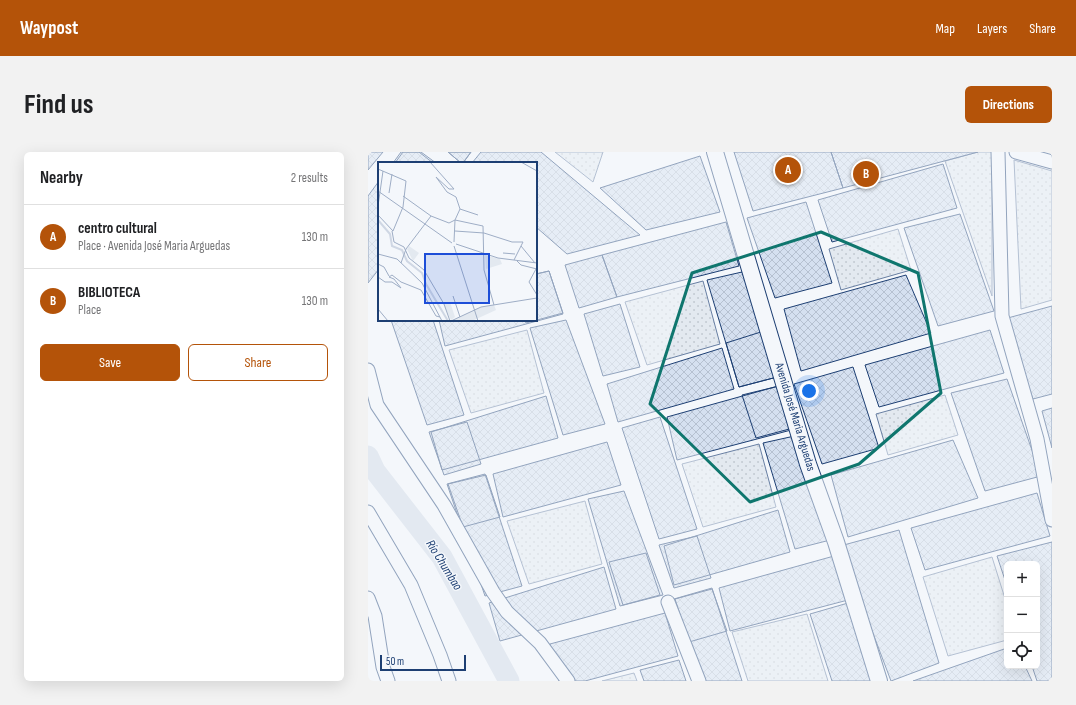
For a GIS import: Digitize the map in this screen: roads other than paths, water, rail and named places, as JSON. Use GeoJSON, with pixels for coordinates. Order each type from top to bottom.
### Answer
{"type":"FeatureCollection","features":[{"type":"Feature","properties":{"kind":"main road","name":"Avenida José Maria Arguedas"},"geometry":{"type":"LineString","coordinates":[[714,152],[808,464],[836,542],[879,681]]}},
{"type":"Feature","properties":{"kind":"street"},"geometry":{"type":"LineString","coordinates":[[998,152],[1002,316],[1037,439],[1052,520]]}},
{"type":"Feature","properties":{"kind":"street"},"geometry":{"type":"LineString","coordinates":[[1016,152],[1052,162]]}},
{"type":"Feature","properties":{"kind":"street"},"geometry":{"type":"LineString","coordinates":[[368,370],[377,405],[444,505],[494,592],[508,612],[540,643],[568,681]]}},
{"type":"Feature","properties":{"kind":"street"},"geometry":{"type":"LineString","coordinates":[[368,512],[411,585],[440,654],[449,681]]}},
{"type":"Feature","properties":{"kind":"street"},"geometry":{"type":"LineString","coordinates":[[368,598],[375,616],[383,668],[388,681]]}},
{"type":"Feature","properties":{"kind":"street"},"geometry":{"type":"LineString","coordinates":[[668,602],[699,681]]}},
{"type":"Feature","properties":{"kind":"waterway","name":"Río Chumbao"},"geometry":{"type":"LineString","coordinates":[[368,456],[375,471],[442,557],[509,681]]}},
{"type":"Feature","properties":{"kind":"place","name":"centro cultural"},"geometry":{"type":"Point","coordinates":[788,170]}},
{"type":"Feature","properties":{"kind":"place","name":"BIBLIOTECA"},"geometry":{"type":"Point","coordinates":[866,174]}}]}
